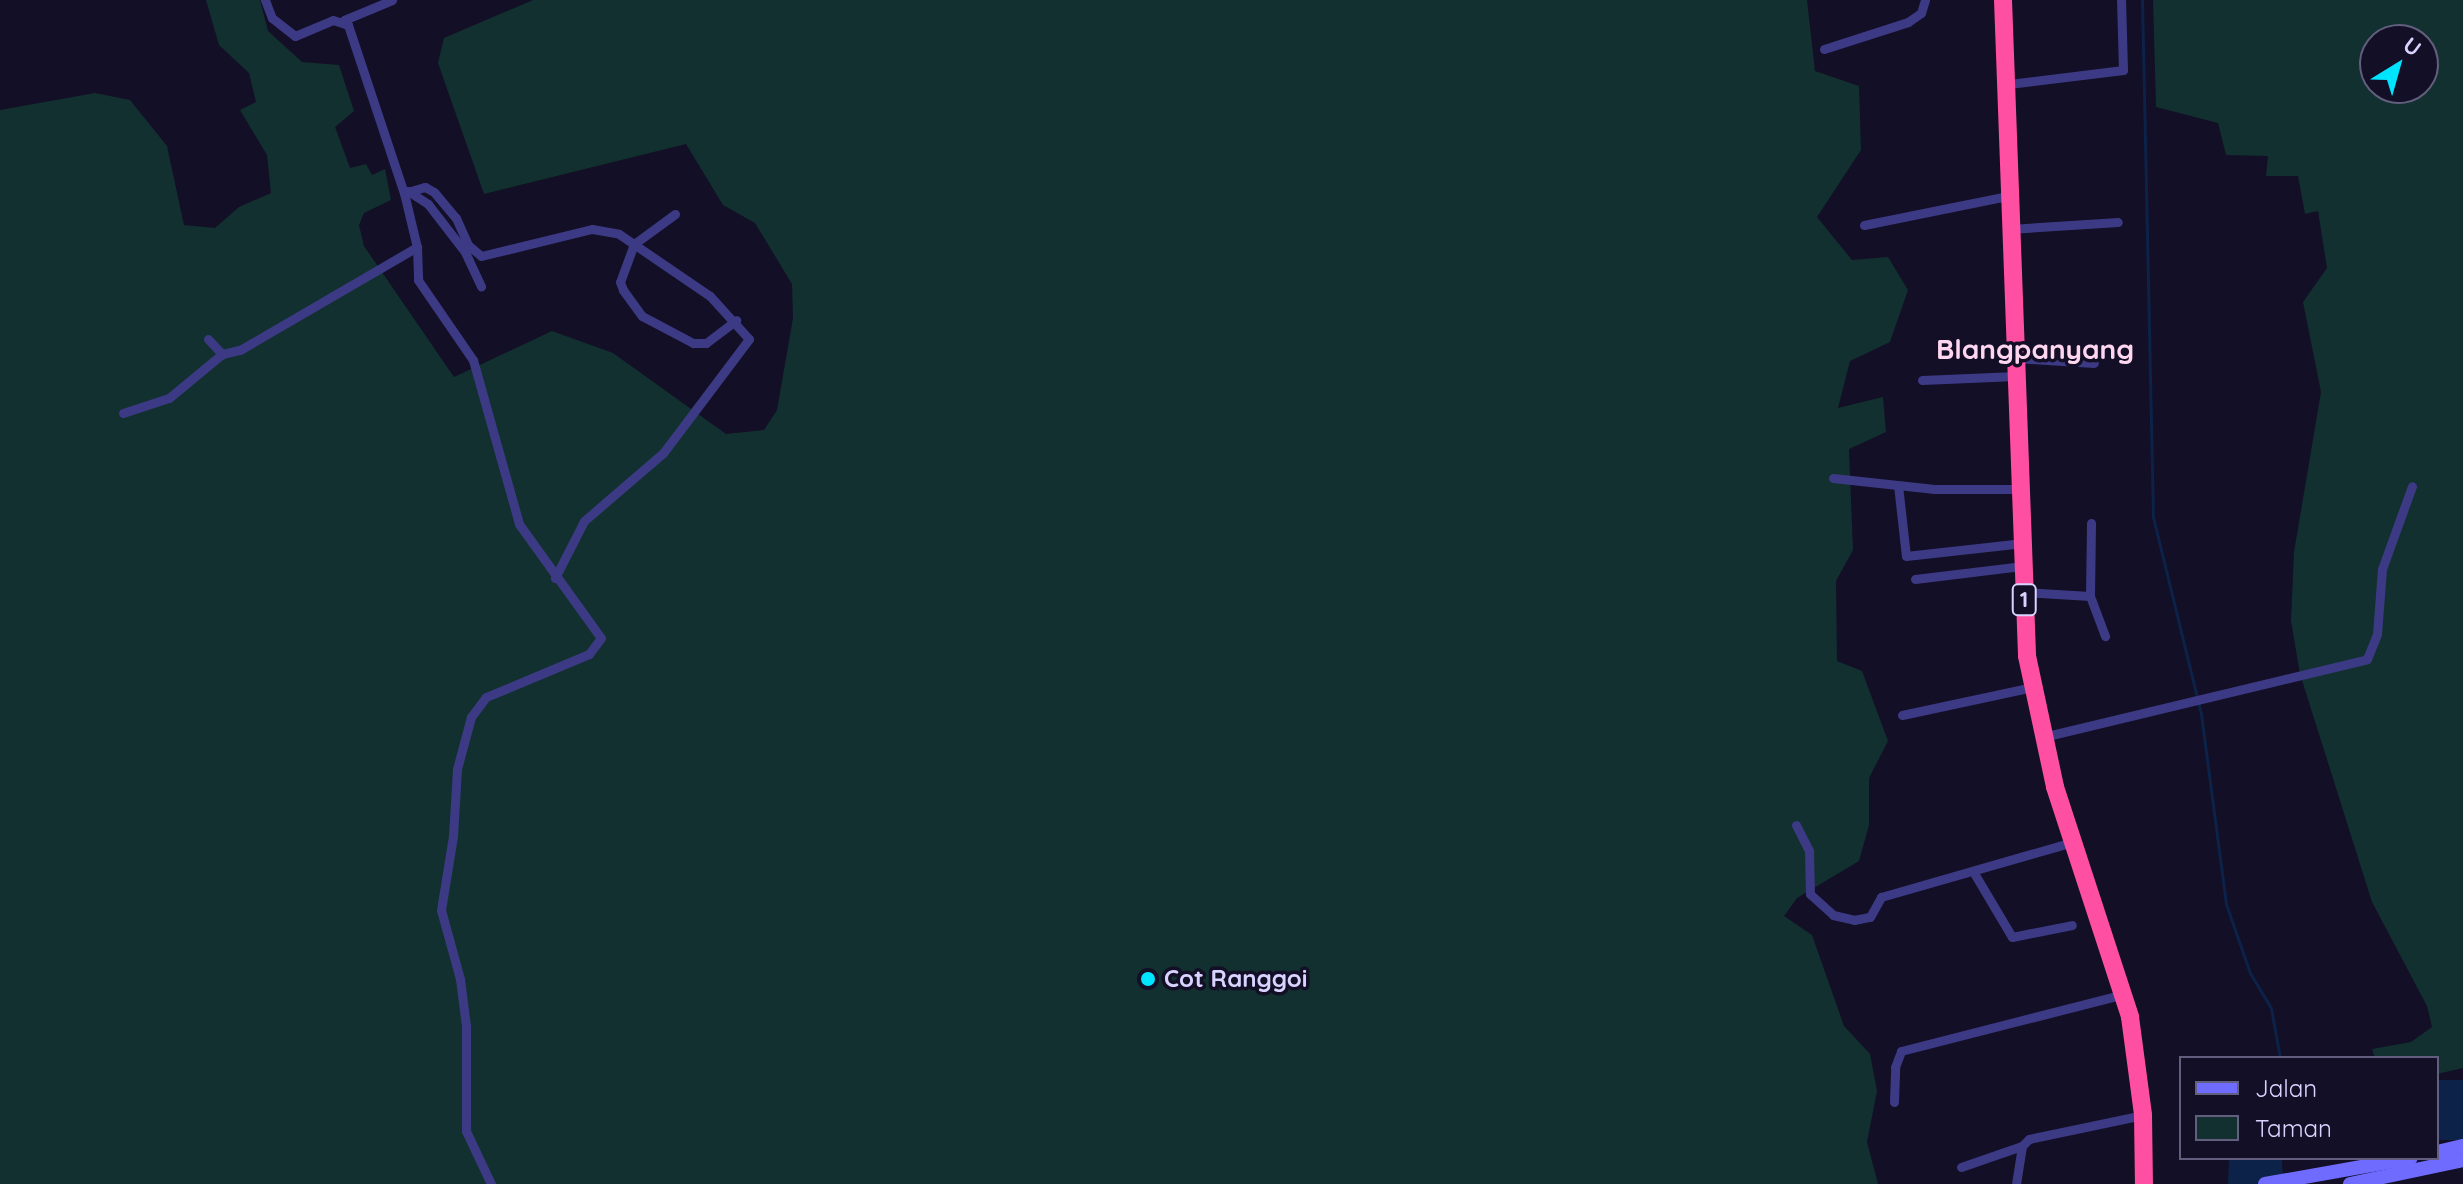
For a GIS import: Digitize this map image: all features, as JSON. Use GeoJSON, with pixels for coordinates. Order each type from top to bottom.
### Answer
{"type":"FeatureCollection","features":[{"type":"Feature","properties":{"kind":"highway","name":"1"},"geometry":{"type":"LineString","coordinates":[[2003,0],[2009,84],[2008,196],[2024,592],[2033,687],[2043,737],[2073,842],[2124,994],[2143,1115],[2144,1184]]}},
{"type":"Feature","properties":{"kind":"street"},"geometry":{"type":"LineString","coordinates":[[265,0],[272,18],[295,36],[392,0]]}},
{"type":"Feature","properties":{"kind":"street"},"geometry":{"type":"LineString","coordinates":[[1824,49],[1908,22],[1923,9],[1925,0]]}},
{"type":"Feature","properties":{"kind":"street"},"geometry":{"type":"LineString","coordinates":[[2009,84],[2123,70],[2121,0]]}},
{"type":"Feature","properties":{"kind":"street"},"geometry":{"type":"LineString","coordinates":[[344,20],[406,192],[417,247],[418,280],[469,352],[519,524],[555,578],[598,631],[598,646],[493,692],[475,709],[457,769],[453,836],[442,894],[443,923],[460,979],[466,1026],[466,1131],[491,1184]]}},
{"type":"Feature","properties":{"kind":"street"},"geometry":{"type":"LineString","coordinates":[[406,192],[425,187],[434,192],[456,218],[468,245],[481,256],[592,229],[619,234],[699,287],[736,320],[749,343],[727,364],[663,453],[584,521],[555,578]]}},
{"type":"Feature","properties":{"kind":"street"},"geometry":{"type":"LineString","coordinates":[[406,192],[428,204],[465,252],[481,287]]}},
{"type":"Feature","properties":{"kind":"street"},"geometry":{"type":"LineString","coordinates":[[1864,225],[2008,196]]}},
{"type":"Feature","properties":{"kind":"street"},"geometry":{"type":"LineString","coordinates":[[675,214],[634,244],[620,282],[642,316],[693,343],[706,343],[736,320]]}},
{"type":"Feature","properties":{"kind":"street"},"geometry":{"type":"LineString","coordinates":[[2010,229],[2118,222]]}},
{"type":"Feature","properties":{"kind":"street"},"geometry":{"type":"LineString","coordinates":[[123,413],[169,398],[222,354],[240,350],[417,247]]}},
{"type":"Feature","properties":{"kind":"street"},"geometry":{"type":"LineString","coordinates":[[208,339],[222,354]]}},
{"type":"Feature","properties":{"kind":"street"},"geometry":{"type":"LineString","coordinates":[[1922,380],[2015,367],[2094,363]]}},
{"type":"Feature","properties":{"kind":"street"},"geometry":{"type":"LineString","coordinates":[[1833,478],[1898,485],[2021,489]]}},
{"type":"Feature","properties":{"kind":"street"},"geometry":{"type":"LineString","coordinates":[[1898,485],[1906,556],[2023,543]]}},
{"type":"Feature","properties":{"kind":"street"},"geometry":{"type":"LineString","coordinates":[[2043,737],[2208,699],[2370,656],[2377,634],[2382,569],[2412,486]]}},
{"type":"Feature","properties":{"kind":"street"},"geometry":{"type":"LineString","coordinates":[[2091,523],[2090,596],[2105,636]]}},
{"type":"Feature","properties":{"kind":"street"},"geometry":{"type":"LineString","coordinates":[[1915,579],[2023,566]]}},
{"type":"Feature","properties":{"kind":"street"},"geometry":{"type":"LineString","coordinates":[[2024,592],[2090,596]]}},
{"type":"Feature","properties":{"kind":"street"},"geometry":{"type":"LineString","coordinates":[[1902,715],[2033,687]]}},
{"type":"Feature","properties":{"kind":"street"},"geometry":{"type":"LineString","coordinates":[[1796,825],[1809,851],[1810,894],[1823,908],[1845,919],[1870,917],[1881,897],[1974,873],[2073,842]]}},
{"type":"Feature","properties":{"kind":"street"},"geometry":{"type":"LineString","coordinates":[[1974,873],[2012,937],[2072,925]]}},
{"type":"Feature","properties":{"kind":"street"},"geometry":{"type":"LineString","coordinates":[[1894,1102],[1895,1067],[1901,1051],[2124,994]]}},
{"type":"Feature","properties":{"kind":"street"},"geometry":{"type":"LineString","coordinates":[[1961,1167],[2022,1146],[2038,1134],[2143,1115]]}},
{"type":"Feature","properties":{"kind":"street"},"geometry":{"type":"LineString","coordinates":[[2016,1184],[2022,1146]]}},
{"type":"Feature","properties":{"kind":"street"},"geometry":{"type":"LineString","coordinates":[[2439,1152],[2463,1146]]}},
{"type":"Feature","properties":{"kind":"street"},"geometry":{"type":"LineString","coordinates":[[2265,1184],[2401,1160]]}},
{"type":"Feature","properties":{"kind":"street"},"geometry":{"type":"LineString","coordinates":[[2350,1184],[2463,1160]]}},
{"type":"Feature","properties":{"kind":"green space"},"geometry":{"type":"Polygon","coordinates":[[[206,0],[260,0],[268,31],[302,62],[339,65],[354,111],[335,127],[350,168],[366,164],[372,175],[385,169],[391,200],[364,213],[359,225],[364,246],[454,377],[552,331],[613,353],[726,434],[764,430],[777,410],[793,318],[792,284],[755,223],[723,205],[686,144],[484,194],[438,63],[444,38],[533,0],[1807,0],[1815,71],[1859,86],[1861,150],[1817,217],[1852,260],[1888,257],[1908,290],[1890,342],[1850,361],[1838,408],[1883,397],[1886,432],[1849,449],[1853,550],[1836,581],[1837,661],[1862,671],[1888,741],[1869,778],[1869,825],[1859,861],[1797,898],[1784,916],[1812,935],[1844,1026],[1870,1054],[1877,1091],[1867,1142],[1878,1184],[0,1184],[0,110],[95,93],[130,100],[167,146],[184,225],[215,228],[239,207],[271,193],[267,155],[240,110],[256,102],[249,73],[219,45],[206,0]]]}},
{"type":"Feature","properties":{"kind":"green space"},"geometry":{"type":"Polygon","coordinates":[[[2153,0],[2463,0],[2463,1068],[2439,1074],[2439,1056],[2374,1056],[2372,1049],[2411,1042],[2432,1027],[2427,1006],[2372,902],[2300,674],[2291,621],[2294,552],[2321,392],[2303,302],[2327,268],[2318,211],[2305,214],[2298,176],[2266,176],[2268,156],[2226,155],[2218,123],[2156,107],[2153,0]]]}},
{"type":"Feature","properties":{"kind":"water"},"geometry":{"type":"Polygon","coordinates":[[[2439,1080],[2463,1080],[2463,1140],[2439,1140],[2439,1080]]]}},
{"type":"Feature","properties":{"kind":"water"},"geometry":{"type":"Polygon","coordinates":[[[2229,1160],[2282,1160],[2283,1184],[2228,1184],[2229,1160]]]}},
{"type":"Feature","properties":{"kind":"waterway"},"geometry":{"type":"LineString","coordinates":[[2142,0],[2153,517],[2201,714],[2226,904],[2250,973],[2271,1008],[2280,1056]]}},
{"type":"Feature","properties":{"kind":"place","name":"Cot Ranggoi"},"geometry":{"type":"Point","coordinates":[1148,979]}},
{"type":"Feature","properties":{"kind":"district","name":"Blangpanyang"},"geometry":{"type":"Point","coordinates":[2035,349]}}]}
